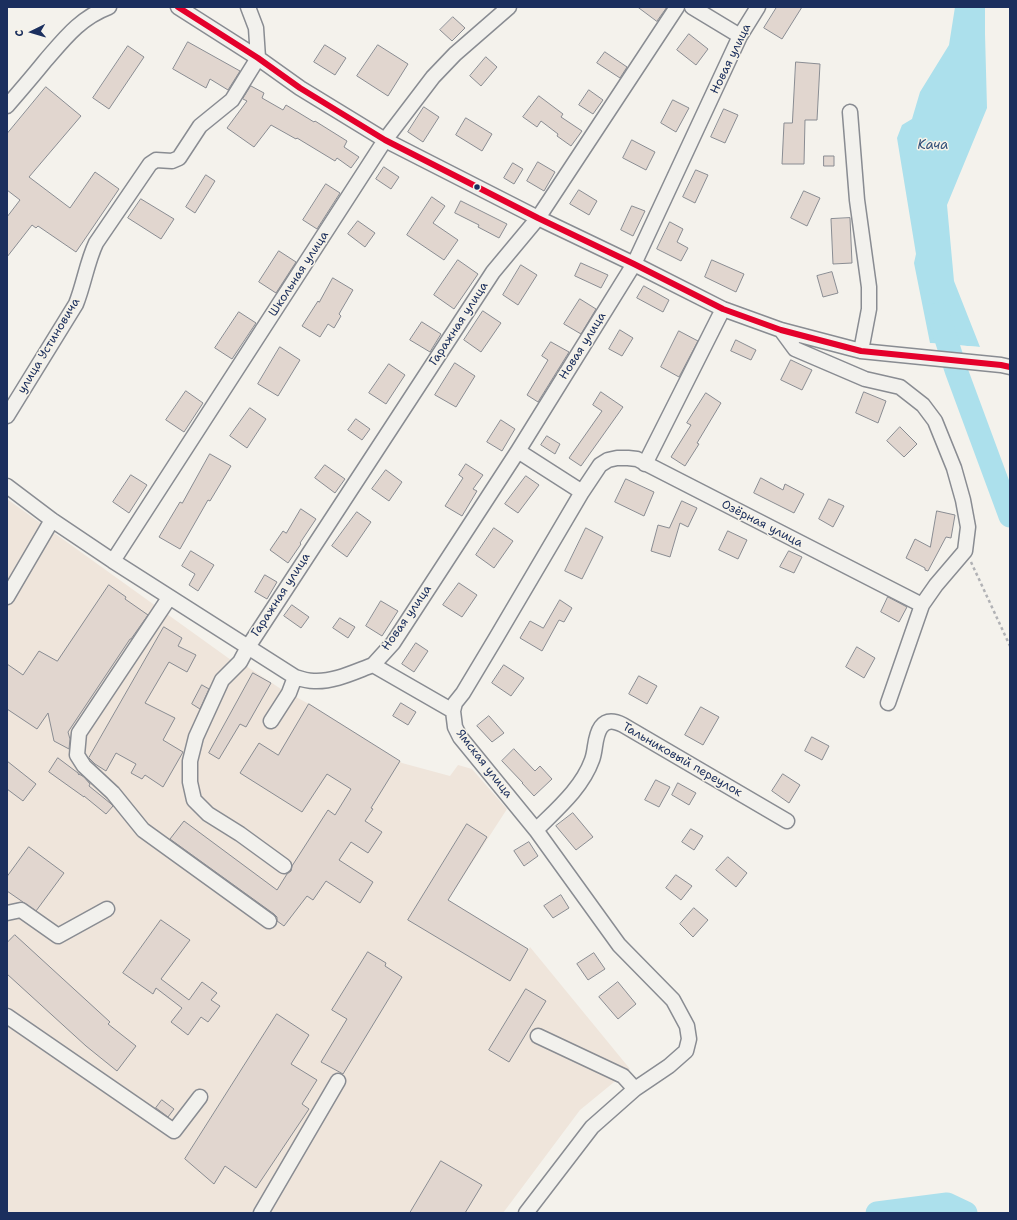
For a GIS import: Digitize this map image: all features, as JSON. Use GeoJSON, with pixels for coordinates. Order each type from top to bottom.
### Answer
{"type":"FeatureCollection","features":[{"type":"Feature","properties":{"kind":"street"},"geometry":{"type":"LineString","coordinates":[[7,106],[69,32],[85,19],[100,10],[109,7]]}},
{"type":"Feature","properties":{"kind":"street"},"geometry":{"type":"LineString","coordinates":[[178,7],[258,58],[300,88],[385,140],[723,310],[781,330],[861,351],[1007,366]]}},
{"type":"Feature","properties":{"kind":"street"},"geometry":{"type":"LineString","coordinates":[[248,7],[256,28],[258,58]]}},
{"type":"Feature","properties":{"kind":"street","name":"Школьная улица"},"geometry":{"type":"LineString","coordinates":[[113,561],[385,140],[433,77],[455,54],[509,7]]}},
{"type":"Feature","properties":{"kind":"street","name":"Гаражная улица"},"geometry":{"type":"LineString","coordinates":[[284,866],[240,834],[208,814],[194,800],[190,782],[190,761],[196,737],[222,680],[240,662],[248,647],[493,272],[538,218],[677,7]]}},
{"type":"Feature","properties":{"kind":"street"},"geometry":{"type":"LineString","coordinates":[[692,7],[740,36]]}},
{"type":"Feature","properties":{"kind":"street","name":"Новая улица"},"geometry":{"type":"LineString","coordinates":[[373,665],[393,643],[518,451],[634,264],[740,36],[758,7]]}},
{"type":"Feature","properties":{"kind":"street","name":"улица Устиновича"},"geometry":{"type":"LineString","coordinates":[[7,416],[76,304],[91,253],[96,243],[150,164],[156,160],[172,161],[179,158],[200,126],[232,100],[258,58]]}},
{"type":"Feature","properties":{"kind":"street"},"geometry":{"type":"LineString","coordinates":[[850,112],[857,200],[869,287],[869,309],[861,351]]}},
{"type":"Feature","properties":{"kind":"street"},"geometry":{"type":"LineString","coordinates":[[645,464],[723,310]]}},
{"type":"Feature","properties":{"kind":"street"},"geometry":{"type":"LineString","coordinates":[[781,330],[795,349],[865,379],[900,387],[923,405],[935,420],[954,468],[963,500],[968,527],[965,551],[936,585],[922,605],[888,703]]}},
{"type":"Feature","properties":{"kind":"street"},"geometry":{"type":"LineString","coordinates":[[7,486],[52,520],[168,598],[295,678],[314,682],[323,681],[373,665],[453,711],[455,703],[496,638],[582,492],[518,451]]}},
{"type":"Feature","properties":{"kind":"street","name":"Озёрная улица"},"geometry":{"type":"LineString","coordinates":[[582,492],[600,465],[608,460],[617,458],[637,459],[922,605]]}},
{"type":"Feature","properties":{"kind":"street"},"geometry":{"type":"LineString","coordinates":[[7,597],[52,520]]}},
{"type":"Feature","properties":{"kind":"street"},"geometry":{"type":"LineString","coordinates":[[168,598],[79,733],[77,755],[84,766],[113,793],[143,830],[269,921]]}},
{"type":"Feature","properties":{"kind":"street"},"geometry":{"type":"LineString","coordinates":[[271,722],[289,693],[295,678]]}},
{"type":"Feature","properties":{"kind":"street","name":"Ямская улица"},"geometry":{"type":"LineString","coordinates":[[453,711],[455,727],[460,737],[536,830],[619,945],[673,1000],[687,1026],[689,1039],[686,1051],[669,1066],[635,1089]]}},
{"type":"Feature","properties":{"kind":"street","name":"Тальниковый переулок"},"geometry":{"type":"LineString","coordinates":[[536,830],[577,788],[592,760],[598,734],[607,722],[615,721],[623,724],[787,821]]}},
{"type":"Feature","properties":{"kind":"street"},"geometry":{"type":"LineString","coordinates":[[7,913],[20,910],[58,936],[106,910]]}},
{"type":"Feature","properties":{"kind":"street"},"geometry":{"type":"LineString","coordinates":[[7,1016],[174,1131],[200,1097]]}},
{"type":"Feature","properties":{"kind":"street"},"geometry":{"type":"LineString","coordinates":[[526,1213],[592,1127],[635,1089],[623,1076],[538,1036]]}},
{"type":"Feature","properties":{"kind":"street"},"geometry":{"type":"LineString","coordinates":[[261,1213],[338,1081]]}},
{"type":"Feature","properties":{"kind":"path"},"geometry":{"type":"LineString","coordinates":[[965,551],[1010,646]]}},
{"type":"Feature","properties":{"kind":"shaded area"},"geometry":{"type":"Polygon","coordinates":[[[7,499],[231,660],[240,662],[281,689],[309,704],[402,763],[450,776],[458,765],[472,769],[507,809],[448,900],[528,949],[520,964],[530,947],[630,1069],[580,1110],[503,1213],[7,1213],[7,499]]]}},
{"type":"Feature","properties":{"kind":"water","name":"Кача"},"geometry":{"type":"Polygon","coordinates":[[[955,7],[985,7],[987,108],[947,205],[954,281],[980,347],[930,343],[914,263],[916,254],[897,138],[902,125],[912,119],[920,92],[949,45],[955,7]]]}},
{"type":"Feature","properties":{"kind":"pier"},"geometry":{"type":"Polygon","coordinates":[[[928,343],[980,347],[982,348],[929,345],[928,343]]]}},
{"type":"Feature","properties":{"kind":"building"},"geometry":{"type":"Polygon","coordinates":[[[638,7],[667,7],[657,21],[638,7]]]}},
{"type":"Feature","properties":{"kind":"building"},"geometry":{"type":"Polygon","coordinates":[[[777,7],[802,7],[782,39],[764,28],[777,7]]]}},
{"type":"Feature","properties":{"kind":"building"},"geometry":{"type":"Polygon","coordinates":[[[453,17],[465,28],[452,41],[440,30],[453,17]]]}},
{"type":"Feature","properties":{"kind":"building"},"geometry":{"type":"Polygon","coordinates":[[[689,34],[708,49],[696,65],[677,50],[689,34]]]}},
{"type":"Feature","properties":{"kind":"building"},"geometry":{"type":"Polygon","coordinates":[[[188,42],[240,71],[228,90],[210,79],[206,88],[173,69],[188,42]]]}},
{"type":"Feature","properties":{"kind":"building"},"geometry":{"type":"Polygon","coordinates":[[[325,45],[346,58],[335,75],[314,62],[325,45]]]}},
{"type":"Feature","properties":{"kind":"building"},"geometry":{"type":"Polygon","coordinates":[[[378,45],[408,64],[388,96],[357,76],[378,45]]]}},
{"type":"Feature","properties":{"kind":"building"},"geometry":{"type":"Polygon","coordinates":[[[128,46],[144,57],[109,109],[93,98],[128,46]]]}},
{"type":"Feature","properties":{"kind":"building"},"geometry":{"type":"Polygon","coordinates":[[[605,52],[627,67],[620,78],[597,63],[605,52]]]}},
{"type":"Feature","properties":{"kind":"building"},"geometry":{"type":"Polygon","coordinates":[[[486,57],[497,67],[481,86],[470,76],[486,57]]]}},
{"type":"Feature","properties":{"kind":"building"},"geometry":{"type":"Polygon","coordinates":[[[796,62],[820,64],[817,120],[805,120],[804,164],[782,164],[784,123],[792,123],[796,62]]]}},
{"type":"Feature","properties":{"kind":"building"},"geometry":{"type":"Polygon","coordinates":[[[251,86],[264,93],[262,98],[283,110],[286,105],[347,141],[344,147],[359,157],[351,168],[337,158],[335,161],[297,138],[296,139],[271,125],[254,147],[227,128],[247,101],[243,99],[251,86]]]}},
{"type":"Feature","properties":{"kind":"building"},"geometry":{"type":"Polygon","coordinates":[[[46,87],[81,116],[29,177],[70,208],[95,172],[119,189],[76,252],[38,226],[36,228],[32,225],[7,257],[7,217],[20,200],[7,190],[7,134],[46,87]]]}},
{"type":"Feature","properties":{"kind":"building"},"geometry":{"type":"Polygon","coordinates":[[[589,90],[603,100],[593,114],[579,105],[589,90]]]}},
{"type":"Feature","properties":{"kind":"building"},"geometry":{"type":"Polygon","coordinates":[[[539,96],[563,114],[561,117],[582,131],[571,146],[557,136],[558,134],[541,121],[537,127],[523,117],[539,96]]]}},
{"type":"Feature","properties":{"kind":"building"},"geometry":{"type":"Polygon","coordinates":[[[673,100],[689,108],[676,132],[661,123],[673,100]]]}},
{"type":"Feature","properties":{"kind":"building"},"geometry":{"type":"Polygon","coordinates":[[[424,107],[439,117],[423,142],[408,132],[424,107]]]}},
{"type":"Feature","properties":{"kind":"building"},"geometry":{"type":"Polygon","coordinates":[[[724,109],[738,115],[725,143],[711,137],[724,109]]]}},
{"type":"Feature","properties":{"kind":"building"},"geometry":{"type":"Polygon","coordinates":[[[466,118],[492,134],[482,151],[456,135],[466,118]]]}},
{"type":"Feature","properties":{"kind":"building"},"geometry":{"type":"Polygon","coordinates":[[[632,140],[655,152],[646,170],[623,158],[632,140]]]}},
{"type":"Feature","properties":{"kind":"building"},"geometry":{"type":"Polygon","coordinates":[[[824,156],[834,156],[834,166],[824,166],[824,156]]]}},
{"type":"Feature","properties":{"kind":"building"},"geometry":{"type":"Polygon","coordinates":[[[538,162],[555,172],[544,191],[527,181],[538,162]]]}},
{"type":"Feature","properties":{"kind":"building"},"geometry":{"type":"Polygon","coordinates":[[[513,163],[523,169],[514,184],[504,178],[513,163]]]}},
{"type":"Feature","properties":{"kind":"building"},"geometry":{"type":"Polygon","coordinates":[[[384,167],[399,177],[391,189],[376,179],[384,167]]]}},
{"type":"Feature","properties":{"kind":"building"},"geometry":{"type":"Polygon","coordinates":[[[696,170],[708,175],[695,203],[683,197],[696,170]]]}},
{"type":"Feature","properties":{"kind":"building"},"geometry":{"type":"Polygon","coordinates":[[[206,175],[215,181],[195,213],[186,207],[206,175]]]}},
{"type":"Feature","properties":{"kind":"building"},"geometry":{"type":"Polygon","coordinates":[[[326,184],[340,193],[317,229],[303,220],[326,184]]]}},
{"type":"Feature","properties":{"kind":"building"},"geometry":{"type":"Polygon","coordinates":[[[579,190],[597,201],[589,215],[570,204],[579,190]]]}},
{"type":"Feature","properties":{"kind":"building"},"geometry":{"type":"Polygon","coordinates":[[[804,191],[820,198],[807,226],[791,218],[804,191]]]}},
{"type":"Feature","properties":{"kind":"building"},"geometry":{"type":"Polygon","coordinates":[[[432,197],[445,206],[433,223],[458,240],[444,260],[407,235],[432,197]]]}},
{"type":"Feature","properties":{"kind":"building"},"geometry":{"type":"Polygon","coordinates":[[[141,199],[174,219],[161,239],[128,218],[141,199]]]}},
{"type":"Feature","properties":{"kind":"building"},"geometry":{"type":"Polygon","coordinates":[[[461,201],[507,224],[499,238],[478,227],[479,225],[455,213],[461,201]]]}},
{"type":"Feature","properties":{"kind":"building"},"geometry":{"type":"Polygon","coordinates":[[[632,206],[645,211],[633,236],[621,230],[632,206]]]}},
{"type":"Feature","properties":{"kind":"building"},"geometry":{"type":"Polygon","coordinates":[[[850,218],[852,263],[833,264],[831,219],[850,218]]]}},
{"type":"Feature","properties":{"kind":"building"},"geometry":{"type":"Polygon","coordinates":[[[358,221],[375,233],[365,247],[348,234],[358,221]]]}},
{"type":"Feature","properties":{"kind":"building"},"geometry":{"type":"Polygon","coordinates":[[[670,222],[683,229],[677,242],[688,248],[681,261],[657,249],[670,222]]]}},
{"type":"Feature","properties":{"kind":"building"},"geometry":{"type":"Polygon","coordinates":[[[279,251],[296,262],[276,293],[259,282],[279,251]]]}},
{"type":"Feature","properties":{"kind":"building"},"geometry":{"type":"Polygon","coordinates":[[[458,260],[478,274],[454,309],[434,295],[458,260]]]}},
{"type":"Feature","properties":{"kind":"building"},"geometry":{"type":"Polygon","coordinates":[[[712,260],[744,274],[736,292],[705,277],[712,260]]]}},
{"type":"Feature","properties":{"kind":"building"},"geometry":{"type":"Polygon","coordinates":[[[581,263],[608,275],[601,288],[575,276],[581,263]]]}},
{"type":"Feature","properties":{"kind":"building"},"geometry":{"type":"Polygon","coordinates":[[[521,265],[537,275],[518,305],[503,295],[521,265]]]}},
{"type":"Feature","properties":{"kind":"building"},"geometry":{"type":"Polygon","coordinates":[[[832,272],[838,293],[823,297],[817,276],[832,272]]]}},
{"type":"Feature","properties":{"kind":"building"},"geometry":{"type":"Polygon","coordinates":[[[333,278],[353,290],[339,314],[341,316],[334,328],[328,324],[320,337],[302,326],[318,301],[319,302],[333,278]]]}},
{"type":"Feature","properties":{"kind":"building"},"geometry":{"type":"Polygon","coordinates":[[[644,286],[669,300],[663,312],[637,298],[644,286]]]}},
{"type":"Feature","properties":{"kind":"building"},"geometry":{"type":"Polygon","coordinates":[[[580,299],[596,309],[581,334],[564,324],[580,299]]]}},
{"type":"Feature","properties":{"kind":"building"},"geometry":{"type":"Polygon","coordinates":[[[483,311],[501,323],[481,352],[464,340],[483,311]]]}},
{"type":"Feature","properties":{"kind":"building"},"geometry":{"type":"Polygon","coordinates":[[[239,312],[256,323],[232,359],[215,348],[239,312]]]}},
{"type":"Feature","properties":{"kind":"building"},"geometry":{"type":"Polygon","coordinates":[[[422,322],[441,334],[430,352],[410,340],[422,322]]]}},
{"type":"Feature","properties":{"kind":"building"},"geometry":{"type":"Polygon","coordinates":[[[620,330],[633,338],[622,356],[609,349],[620,330]]]}},
{"type":"Feature","properties":{"kind":"building"},"geometry":{"type":"Polygon","coordinates":[[[679,331],[698,341],[679,377],[661,367],[679,331]]]}},
{"type":"Feature","properties":{"kind":"building"},"geometry":{"type":"Polygon","coordinates":[[[736,340],[756,350],[751,360],[731,351],[736,340]]]}},
{"type":"Feature","properties":{"kind":"building"},"geometry":{"type":"Polygon","coordinates":[[[551,342],[569,352],[538,402],[527,395],[548,360],[542,356],[551,342]]]}},
{"type":"Feature","properties":{"kind":"building"},"geometry":{"type":"Polygon","coordinates":[[[280,347],[300,360],[278,396],[258,384],[280,347]]]}},
{"type":"Feature","properties":{"kind":"building"},"geometry":{"type":"Polygon","coordinates":[[[791,360],[812,370],[802,390],[781,380],[791,360]]]}},
{"type":"Feature","properties":{"kind":"building"},"geometry":{"type":"Polygon","coordinates":[[[455,363],[475,376],[456,407],[435,395],[455,363]]]}},
{"type":"Feature","properties":{"kind":"building"},"geometry":{"type":"Polygon","coordinates":[[[389,364],[405,375],[386,404],[369,393],[389,364]]]}},
{"type":"Feature","properties":{"kind":"building"},"geometry":{"type":"Polygon","coordinates":[[[186,391],[203,403],[184,432],[166,420],[186,391]]]}},
{"type":"Feature","properties":{"kind":"building"},"geometry":{"type":"Polygon","coordinates":[[[601,392],[623,407],[581,466],[569,458],[602,411],[593,405],[601,392]]]}},
{"type":"Feature","properties":{"kind":"building"},"geometry":{"type":"Polygon","coordinates":[[[864,392],[886,401],[878,423],[856,413],[864,392]]]}},
{"type":"Feature","properties":{"kind":"building"},"geometry":{"type":"Polygon","coordinates":[[[706,393],[721,403],[697,443],[699,444],[685,466],[671,457],[691,425],[687,423],[706,393]]]}},
{"type":"Feature","properties":{"kind":"building"},"geometry":{"type":"Polygon","coordinates":[[[250,408],[266,419],[247,448],[230,436],[250,408]]]}},
{"type":"Feature","properties":{"kind":"building"},"geometry":{"type":"Polygon","coordinates":[[[356,419],[370,429],[362,440],[348,430],[356,419]]]}},
{"type":"Feature","properties":{"kind":"building"},"geometry":{"type":"Polygon","coordinates":[[[501,420],[515,429],[502,451],[487,442],[501,420]]]}},
{"type":"Feature","properties":{"kind":"building"},"geometry":{"type":"Polygon","coordinates":[[[900,427],[917,444],[904,457],[887,441],[900,427]]]}},
{"type":"Feature","properties":{"kind":"building"},"geometry":{"type":"Polygon","coordinates":[[[547,436],[560,444],[555,454],[541,445],[547,436]]]}},
{"type":"Feature","properties":{"kind":"building"},"geometry":{"type":"Polygon","coordinates":[[[210,454],[231,466],[210,501],[208,500],[180,549],[159,537],[180,502],[182,503],[210,454]]]}},
{"type":"Feature","properties":{"kind":"building"},"geometry":{"type":"Polygon","coordinates":[[[466,464],[483,475],[473,489],[477,491],[462,516],[445,506],[463,478],[459,475],[466,464]]]}},
{"type":"Feature","properties":{"kind":"building"},"geometry":{"type":"Polygon","coordinates":[[[325,465],[345,479],[335,493],[315,478],[325,465]]]}},
{"type":"Feature","properties":{"kind":"building"},"geometry":{"type":"Polygon","coordinates":[[[386,470],[402,482],[389,501],[372,489],[386,470]]]}},
{"type":"Feature","properties":{"kind":"building"},"geometry":{"type":"Polygon","coordinates":[[[131,475],[147,485],[129,513],[113,502],[131,475]]]}},
{"type":"Feature","properties":{"kind":"building"},"geometry":{"type":"Polygon","coordinates":[[[526,476],[539,485],[518,513],[505,504],[526,476]]]}},
{"type":"Feature","properties":{"kind":"building"},"geometry":{"type":"Polygon","coordinates":[[[761,478],[783,490],[785,484],[804,494],[794,513],[754,493],[761,478]]]}},
{"type":"Feature","properties":{"kind":"building"},"geometry":{"type":"Polygon","coordinates":[[[626,479],[654,492],[644,516],[615,502],[626,479]]]}},
{"type":"Feature","properties":{"kind":"building"},"geometry":{"type":"Polygon","coordinates":[[[829,499],[844,506],[833,527],[819,519],[829,499]]]}},
{"type":"Feature","properties":{"kind":"building"},"geometry":{"type":"Polygon","coordinates":[[[682,501],[697,508],[688,527],[680,523],[670,557],[651,551],[658,525],[669,528],[682,501]]]}},
{"type":"Feature","properties":{"kind":"building"},"geometry":{"type":"Polygon","coordinates":[[[301,509],[316,519],[288,563],[270,550],[283,531],[286,533],[301,509]]]}},
{"type":"Feature","properties":{"kind":"building"},"geometry":{"type":"Polygon","coordinates":[[[937,511],[955,515],[951,538],[946,537],[928,571],[906,558],[915,539],[930,547],[937,511]]]}},
{"type":"Feature","properties":{"kind":"building"},"geometry":{"type":"Polygon","coordinates":[[[357,512],[371,522],[347,557],[332,546],[357,512]]]}},
{"type":"Feature","properties":{"kind":"building"},"geometry":{"type":"Polygon","coordinates":[[[494,528],[513,541],[494,568],[476,555],[494,528]]]}},
{"type":"Feature","properties":{"kind":"building"},"geometry":{"type":"Polygon","coordinates":[[[586,528],[603,537],[582,579],[565,571],[586,528]]]}},
{"type":"Feature","properties":{"kind":"building"},"geometry":{"type":"Polygon","coordinates":[[[728,531],[747,540],[738,559],[719,550],[728,531]]]}},
{"type":"Feature","properties":{"kind":"building"},"geometry":{"type":"Polygon","coordinates":[[[191,551],[214,565],[198,591],[189,585],[195,574],[182,566],[191,551]]]}},
{"type":"Feature","properties":{"kind":"building"},"geometry":{"type":"Polygon","coordinates":[[[789,551],[802,557],[794,573],[780,567],[789,551]]]}},
{"type":"Feature","properties":{"kind":"building"},"geometry":{"type":"Polygon","coordinates":[[[265,575],[277,582],[267,599],[255,592],[265,575]]]}},
{"type":"Feature","properties":{"kind":"building"},"geometry":{"type":"Polygon","coordinates":[[[459,583],[477,595],[462,617],[443,605],[459,583]]]}},
{"type":"Feature","properties":{"kind":"building"},"geometry":{"type":"Polygon","coordinates":[[[109,585],[126,597],[125,599],[148,615],[130,639],[68,732],[70,739],[69,749],[54,741],[48,713],[37,729],[7,709],[7,664],[23,675],[39,651],[57,661],[109,585]]]}},
{"type":"Feature","properties":{"kind":"building"},"geometry":{"type":"Polygon","coordinates":[[[888,597],[907,607],[899,622],[881,612],[888,597]]]}},
{"type":"Feature","properties":{"kind":"building"},"geometry":{"type":"Polygon","coordinates":[[[560,600],[572,608],[564,622],[559,620],[542,651],[520,638],[530,621],[543,628],[560,600]]]}},
{"type":"Feature","properties":{"kind":"building"},"geometry":{"type":"Polygon","coordinates":[[[381,601],[398,611],[382,636],[366,626],[381,601]]]}},
{"type":"Feature","properties":{"kind":"building"},"geometry":{"type":"Polygon","coordinates":[[[292,605],[309,617],[301,628],[284,616],[292,605]]]}},
{"type":"Feature","properties":{"kind":"building"},"geometry":{"type":"Polygon","coordinates":[[[340,618],[355,627],[348,638],[333,628],[340,618]]]}},
{"type":"Feature","properties":{"kind":"building"},"geometry":{"type":"Polygon","coordinates":[[[164,627],[182,638],[178,646],[196,655],[187,672],[169,662],[145,703],[175,718],[163,740],[183,752],[163,787],[145,775],[142,779],[131,773],[136,764],[116,753],[106,771],[89,758],[164,627]]]}},
{"type":"Feature","properties":{"kind":"building"},"geometry":{"type":"Polygon","coordinates":[[[416,643],[428,651],[414,672],[402,664],[416,643]]]}},
{"type":"Feature","properties":{"kind":"building"},"geometry":{"type":"Polygon","coordinates":[[[857,647],[875,658],[864,678],[846,667],[857,647]]]}},
{"type":"Feature","properties":{"kind":"building"},"geometry":{"type":"Polygon","coordinates":[[[504,665],[524,678],[511,696],[492,683],[504,665]]]}},
{"type":"Feature","properties":{"kind":"building"},"geometry":{"type":"Polygon","coordinates":[[[253,673],[271,683],[246,727],[240,724],[219,759],[209,753],[253,673]]]}},
{"type":"Feature","properties":{"kind":"building"},"geometry":{"type":"Polygon","coordinates":[[[639,676],[657,686],[647,704],[629,694],[639,676]]]}},
{"type":"Feature","properties":{"kind":"building"},"geometry":{"type":"Polygon","coordinates":[[[202,685],[209,689],[200,709],[192,704],[202,685]]]}},
{"type":"Feature","properties":{"kind":"building"},"geometry":{"type":"Polygon","coordinates":[[[401,703],[416,712],[408,725],[393,716],[401,703]]]}},
{"type":"Feature","properties":{"kind":"building"},"geometry":{"type":"Polygon","coordinates":[[[309,704],[400,761],[371,808],[373,809],[365,821],[382,832],[368,853],[351,842],[339,860],[373,882],[360,903],[326,881],[313,900],[307,896],[284,926],[277,921],[277,917],[274,914],[170,839],[184,821],[277,890],[287,874],[291,871],[292,866],[328,810],[335,815],[351,789],[327,774],[302,812],[240,773],[259,743],[278,755],[309,704]]]}},
{"type":"Feature","properties":{"kind":"building"},"geometry":{"type":"Polygon","coordinates":[[[701,707],[719,717],[703,745],[685,735],[701,707]]]}},
{"type":"Feature","properties":{"kind":"building"},"geometry":{"type":"Polygon","coordinates":[[[489,716],[504,733],[492,742],[477,726],[489,716]]]}},
{"type":"Feature","properties":{"kind":"building"},"geometry":{"type":"Polygon","coordinates":[[[812,737],[829,746],[822,760],[805,751],[812,737]]]}},
{"type":"Feature","properties":{"kind":"building"},"geometry":{"type":"Polygon","coordinates":[[[514,749],[535,771],[540,766],[552,779],[534,796],[502,761],[514,749]]]}},
{"type":"Feature","properties":{"kind":"building"},"geometry":{"type":"Polygon","coordinates":[[[58,758],[79,775],[84,777],[90,784],[89,786],[113,806],[106,814],[84,796],[49,772],[58,758]]]}},
{"type":"Feature","properties":{"kind":"building"},"geometry":{"type":"Polygon","coordinates":[[[7,761],[36,784],[23,801],[7,789],[7,761]]]}},
{"type":"Feature","properties":{"kind":"building"},"geometry":{"type":"Polygon","coordinates":[[[783,774],[800,785],[789,803],[772,791],[783,774]]]}},
{"type":"Feature","properties":{"kind":"building"},"geometry":{"type":"Polygon","coordinates":[[[656,780],[670,787],[659,807],[645,800],[656,780]]]}},
{"type":"Feature","properties":{"kind":"building"},"geometry":{"type":"Polygon","coordinates":[[[678,783],[696,793],[689,805],[672,795],[678,783]]]}},
{"type":"Feature","properties":{"kind":"building"},"geometry":{"type":"Polygon","coordinates":[[[573,813],[593,837],[576,850],[556,826],[573,813]]]}},
{"type":"Feature","properties":{"kind":"building"},"geometry":{"type":"Polygon","coordinates":[[[467,824],[487,837],[448,900],[528,949],[510,981],[408,920],[467,824]]]}},
{"type":"Feature","properties":{"kind":"building"},"geometry":{"type":"Polygon","coordinates":[[[691,829],[703,836],[694,850],[682,842],[691,829]]]}},
{"type":"Feature","properties":{"kind":"building"},"geometry":{"type":"Polygon","coordinates":[[[529,842],[538,856],[524,866],[514,851],[529,842]]]}},
{"type":"Feature","properties":{"kind":"building"},"geometry":{"type":"Polygon","coordinates":[[[29,847],[64,873],[36,911],[7,891],[7,877],[29,847]]]}},
{"type":"Feature","properties":{"kind":"building"},"geometry":{"type":"Polygon","coordinates":[[[728,857],[747,873],[736,887],[716,870],[728,857]]]}},
{"type":"Feature","properties":{"kind":"building"},"geometry":{"type":"Polygon","coordinates":[[[676,875],[692,886],[681,900],[666,888],[676,875]]]}},
{"type":"Feature","properties":{"kind":"building"},"geometry":{"type":"Polygon","coordinates":[[[561,895],[569,908],[553,918],[544,906],[561,895]]]}},
{"type":"Feature","properties":{"kind":"building"},"geometry":{"type":"Polygon","coordinates":[[[694,908],[708,920],[693,937],[680,924],[694,908]]]}},
{"type":"Feature","properties":{"kind":"building"},"geometry":{"type":"Polygon","coordinates":[[[161,920],[190,940],[161,979],[189,1000],[202,982],[217,993],[211,1000],[220,1006],[208,1022],[201,1017],[188,1035],[171,1022],[182,1008],[156,988],[153,994],[123,973],[161,920]]]}},
{"type":"Feature","properties":{"kind":"building"},"geometry":{"type":"Polygon","coordinates":[[[15,935],[110,1022],[108,1024],[136,1046],[117,1071],[86,1046],[7,974],[7,943],[15,935]]]}},
{"type":"Feature","properties":{"kind":"building"},"geometry":{"type":"Polygon","coordinates":[[[368,952],[386,963],[385,966],[402,977],[343,1074],[321,1062],[347,1019],[332,1010],[368,952]]]}},
{"type":"Feature","properties":{"kind":"building"},"geometry":{"type":"Polygon","coordinates":[[[594,953],[605,969],[588,980],[577,964],[594,953]]]}},
{"type":"Feature","properties":{"kind":"building"},"geometry":{"type":"Polygon","coordinates":[[[618,982],[636,1004],[618,1019],[599,997],[618,982]]]}},
{"type":"Feature","properties":{"kind":"building"},"geometry":{"type":"Polygon","coordinates":[[[526,989],[546,1001],[509,1062],[489,1050],[526,989]]]}},
{"type":"Feature","properties":{"kind":"building"},"geometry":{"type":"Polygon","coordinates":[[[277,1014],[309,1035],[291,1064],[317,1080],[302,1104],[309,1109],[256,1188],[225,1166],[214,1184],[185,1159],[277,1014]]]}},
{"type":"Feature","properties":{"kind":"building"},"geometry":{"type":"Polygon","coordinates":[[[162,1100],[174,1109],[168,1117],[156,1108],[162,1100]]]}},
{"type":"Feature","properties":{"kind":"building"},"geometry":{"type":"Polygon","coordinates":[[[441,1161],[482,1185],[465,1213],[410,1213],[441,1161]]]}},
{"type":"Feature","properties":{"kind":"waterway","name":"Кача"},"geometry":{"type":"LineString","coordinates":[[938,314],[956,370],[1010,516]]}},
{"type":"Feature","properties":{"kind":"waterway","name":"Кача"},"geometry":{"type":"LineString","coordinates":[[877,1213],[947,1204],[966,1213]]}},
{"type":"Feature","properties":{"kind":"transit line"},"geometry":{"type":"LineString","coordinates":[[178,7],[258,58],[300,88],[385,140],[538,218],[723,309],[781,330],[861,351],[1010,367]]}}]}
